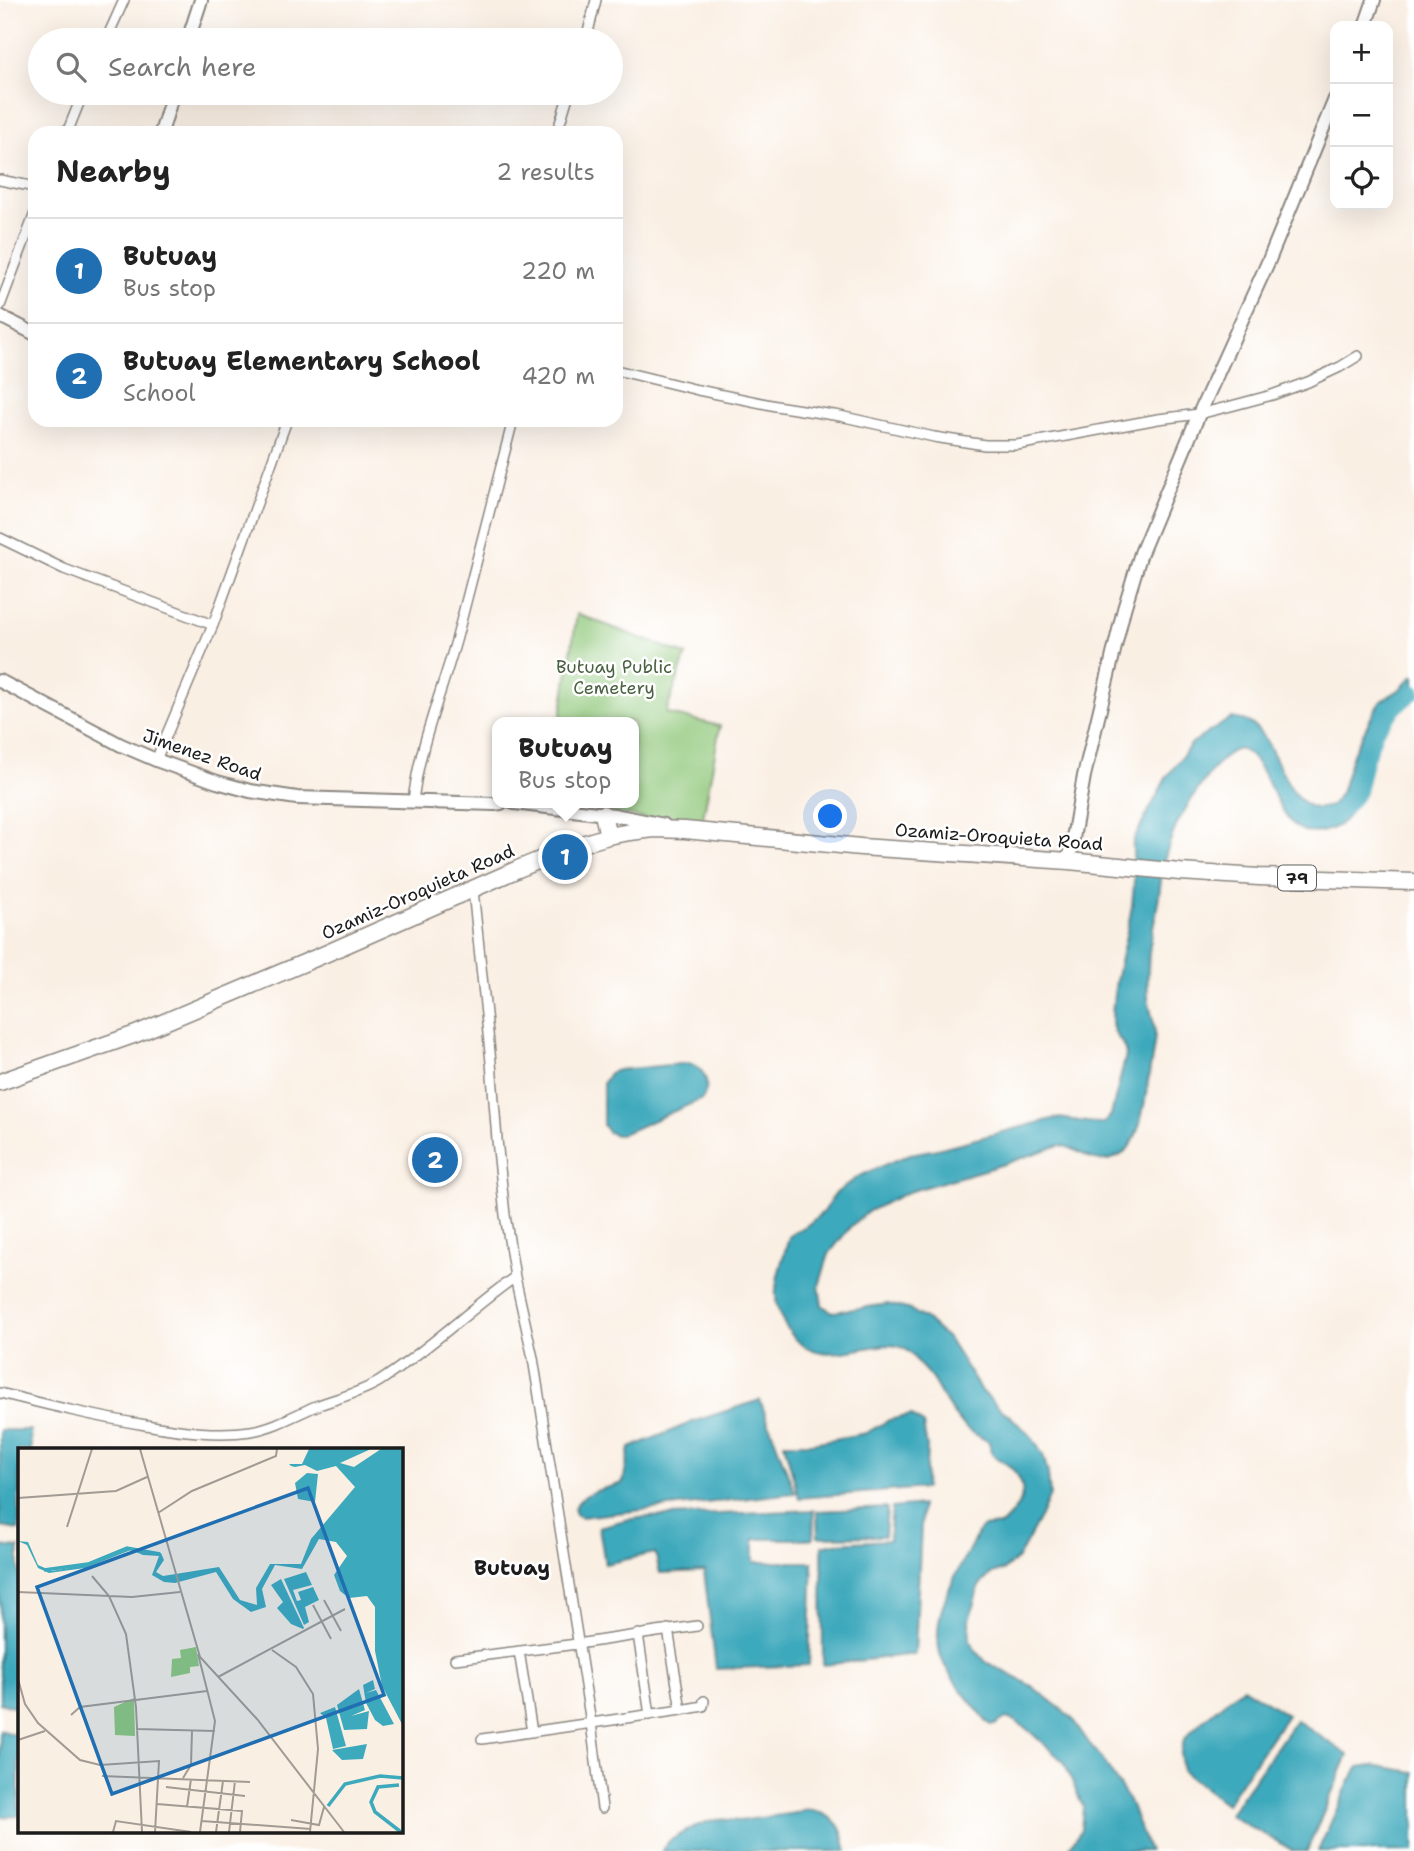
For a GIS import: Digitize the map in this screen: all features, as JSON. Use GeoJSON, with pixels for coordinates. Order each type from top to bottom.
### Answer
{"type":"FeatureCollection","features":[{"type":"Feature","properties":{"kind":"highway","name":"Ozamiz-Oroquieta Road"},"geometry":{"type":"LineString","coordinates":[[0,1082],[136,1034],[569,848],[605,823],[861,847],[1069,861],[1180,872],[1414,881]]}},
{"type":"Feature","properties":{"kind":"street"},"geometry":{"type":"LineString","coordinates":[[111,28],[124,0]]}},
{"type":"Feature","properties":{"kind":"street"},"geometry":{"type":"LineString","coordinates":[[192,28],[201,0]]}},
{"type":"Feature","properties":{"kind":"street"},"geometry":{"type":"LineString","coordinates":[[589,28],[596,0]]}},
{"type":"Feature","properties":{"kind":"street"},"geometry":{"type":"LineString","coordinates":[[1367,21],[1374,0]]}},
{"type":"Feature","properties":{"kind":"street"},"geometry":{"type":"LineString","coordinates":[[69,126],[78,105]]}},
{"type":"Feature","properties":{"kind":"street"},"geometry":{"type":"LineString","coordinates":[[163,126],[169,105]]}},
{"type":"Feature","properties":{"kind":"street"},"geometry":{"type":"LineString","coordinates":[[559,126],[565,105]]}},
{"type":"Feature","properties":{"kind":"street"},"geometry":{"type":"LineString","coordinates":[[1069,861],[1084,776],[1124,609],[1141,553],[1199,414],[1269,260],[1330,111]]}},
{"type":"Feature","properties":{"kind":"street"},"geometry":{"type":"LineString","coordinates":[[0,180],[28,186]]}},
{"type":"Feature","properties":{"kind":"street"},"geometry":{"type":"LineString","coordinates":[[0,306],[28,232]]}},
{"type":"Feature","properties":{"kind":"street"},"geometry":{"type":"LineString","coordinates":[[0,316],[28,330]]}},
{"type":"Feature","properties":{"kind":"street"},"geometry":{"type":"LineString","coordinates":[[623,372],[698,390],[832,414],[903,431],[985,445],[1017,445],[1199,414],[1272,395],[1308,382],[1358,356]]}},
{"type":"Feature","properties":{"kind":"street"},"geometry":{"type":"LineString","coordinates":[[156,760],[213,625],[284,427]]}},
{"type":"Feature","properties":{"kind":"street"},"geometry":{"type":"LineString","coordinates":[[413,802],[421,753],[456,639],[511,427]]}},
{"type":"Feature","properties":{"kind":"street"},"geometry":{"type":"LineString","coordinates":[[0,538],[64,569],[213,625]]}},
{"type":"Feature","properties":{"kind":"street","name":"Jimenez Road"},"geometry":{"type":"LineString","coordinates":[[0,681],[121,745],[217,782],[250,791],[297,798],[492,803]]}},
{"type":"Feature","properties":{"kind":"street","name":"Jimenez Road"},"geometry":{"type":"LineString","coordinates":[[512,808],[605,823],[647,821],[685,830]]}},
{"type":"Feature","properties":{"kind":"street","name":"Jimenez Road"},"geometry":{"type":"LineString","coordinates":[[537,808],[605,823]]}},
{"type":"Feature","properties":{"kind":"street"},"geometry":{"type":"LineString","coordinates":[[472,890],[504,1202],[533,1358],[603,1808]]}},
{"type":"Feature","properties":{"kind":"street"},"geometry":{"type":"LineString","coordinates":[[0,1394],[99,1418],[162,1428],[196,1432],[252,1430],[282,1422],[377,1383],[516,1278]]}},
{"type":"Feature","properties":{"kind":"street"},"geometry":{"type":"LineString","coordinates":[[455,1660],[697,1626]]}},
{"type":"Feature","properties":{"kind":"street"},"geometry":{"type":"LineString","coordinates":[[668,1629],[681,1710]]}},
{"type":"Feature","properties":{"kind":"street"},"geometry":{"type":"LineString","coordinates":[[638,1634],[650,1715]]}},
{"type":"Feature","properties":{"kind":"street"},"geometry":{"type":"LineString","coordinates":[[519,1651],[532,1732]]}},
{"type":"Feature","properties":{"kind":"street"},"geometry":{"type":"LineString","coordinates":[[482,1739],[681,1710],[703,1706],[704,1701]]}},
{"type":"Feature","properties":{"kind":"green space","name":"Butuay Public Cemetery"},"geometry":{"type":"Polygon","coordinates":[[[577,614],[686,655],[666,713],[720,726],[701,829],[588,808],[639,808],[639,717],[561,717],[577,614]]]}},
{"type":"Feature","properties":{"kind":"water"},"geometry":{"type":"Polygon","coordinates":[[[1414,675],[1414,687],[1386,712],[1377,724],[1365,754],[1351,811],[1333,828],[1314,833],[1300,829],[1289,820],[1255,761],[1244,751],[1236,750],[1227,755],[1207,777],[1188,805],[1174,831],[1163,869],[1148,969],[1154,1046],[1142,1117],[1127,1150],[1119,1156],[1102,1160],[1060,1145],[908,1192],[869,1211],[851,1226],[829,1254],[819,1286],[822,1305],[833,1312],[888,1304],[911,1310],[928,1321],[949,1340],[980,1389],[1031,1436],[1043,1455],[1050,1495],[1018,1558],[1004,1570],[992,1573],[979,1586],[969,1620],[970,1640],[986,1662],[1032,1686],[1071,1717],[1128,1799],[1149,1851],[1067,1851],[1081,1830],[1083,1807],[1064,1762],[1015,1721],[1006,1718],[991,1725],[986,1721],[953,1679],[939,1650],[939,1620],[948,1590],[982,1527],[1001,1525],[1015,1510],[1022,1494],[1019,1478],[1004,1462],[993,1456],[989,1442],[961,1423],[932,1378],[908,1351],[897,1346],[884,1346],[836,1353],[820,1352],[805,1346],[791,1334],[778,1309],[776,1298],[778,1275],[789,1237],[823,1212],[835,1194],[859,1176],[910,1154],[1056,1118],[1104,1123],[1111,1115],[1126,1055],[1112,1022],[1117,978],[1132,905],[1133,841],[1166,778],[1192,743],[1231,718],[1240,719],[1258,730],[1287,782],[1304,803],[1315,808],[1331,806],[1341,793],[1353,753],[1375,710],[1381,701],[1399,690],[1414,675]]]}},
{"type":"Feature","properties":{"kind":"water"},"geometry":{"type":"Polygon","coordinates":[[[689,1063],[699,1069],[705,1078],[706,1088],[702,1099],[620,1135],[608,1132],[603,1125],[603,1083],[609,1073],[689,1063]]]}},
{"type":"Feature","properties":{"kind":"water"},"geometry":{"type":"Polygon","coordinates":[[[760,1400],[795,1493],[581,1517],[576,1514],[574,1509],[589,1494],[623,1483],[630,1448],[695,1421],[760,1400]]]}},
{"type":"Feature","properties":{"kind":"water"},"geometry":{"type":"Polygon","coordinates":[[[911,1415],[923,1424],[927,1447],[925,1488],[799,1498],[784,1443],[813,1443],[866,1433],[889,1420],[911,1415]]]}},
{"type":"Feature","properties":{"kind":"water"},"geometry":{"type":"Polygon","coordinates":[[[0,1430],[30,1430],[31,1448],[18,1448],[18,1530],[0,1527],[0,1430]]]}},
{"type":"Feature","properties":{"kind":"water"},"geometry":{"type":"Polygon","coordinates":[[[922,1505],[915,1654],[823,1665],[822,1546],[889,1540],[892,1508],[922,1505]]]}},
{"type":"Feature","properties":{"kind":"water"},"geometry":{"type":"Polygon","coordinates":[[[887,1508],[885,1536],[818,1537],[817,1511],[887,1508]]]}},
{"type":"Feature","properties":{"kind":"water"},"geometry":{"type":"Polygon","coordinates":[[[814,1510],[813,1539],[754,1539],[754,1562],[813,1562],[809,1665],[716,1669],[704,1571],[660,1573],[655,1553],[605,1564],[599,1527],[625,1520],[814,1510]]]}},
{"type":"Feature","properties":{"kind":"water"},"geometry":{"type":"Polygon","coordinates":[[[0,1546],[18,1548],[18,1708],[0,1703],[0,1546]]]}},
{"type":"Feature","properties":{"kind":"water"},"geometry":{"type":"Polygon","coordinates":[[[1243,1687],[1287,1715],[1226,1804],[1182,1771],[1181,1751],[1185,1739],[1196,1726],[1243,1687]]]}},
{"type":"Feature","properties":{"kind":"water"},"geometry":{"type":"Polygon","coordinates":[[[1296,1720],[1348,1755],[1307,1851],[1294,1851],[1229,1815],[1296,1720]]]}},
{"type":"Feature","properties":{"kind":"water"},"geometry":{"type":"Polygon","coordinates":[[[0,1730],[18,1736],[18,1816],[0,1817],[0,1730]]]}},
{"type":"Feature","properties":{"kind":"water"},"geometry":{"type":"Polygon","coordinates":[[[1372,1765],[1414,1772],[1414,1851],[1318,1851],[1350,1780],[1359,1767],[1372,1765]]]}},
{"type":"Feature","properties":{"kind":"water"},"geometry":{"type":"Polygon","coordinates":[[[805,1810],[830,1817],[841,1831],[847,1851],[662,1851],[669,1841],[707,1822],[720,1819],[739,1821],[805,1810]]]}},
{"type":"Feature","properties":{"kind":"waterway"},"geometry":{"type":"LineString","coordinates":[[1343,811],[1359,792],[1377,730],[1414,692]]}},
{"type":"Feature","properties":{"kind":"place","name":"Butuay"},"geometry":{"type":"Point","coordinates":[565,857]}},
{"type":"Feature","properties":{"kind":"place","name":"Butuay Elementary School"},"geometry":{"type":"Point","coordinates":[435,1160]}},
{"type":"Feature","properties":{"kind":"district","name":"Butuay"},"geometry":{"type":"Point","coordinates":[512,1568]}}]}
